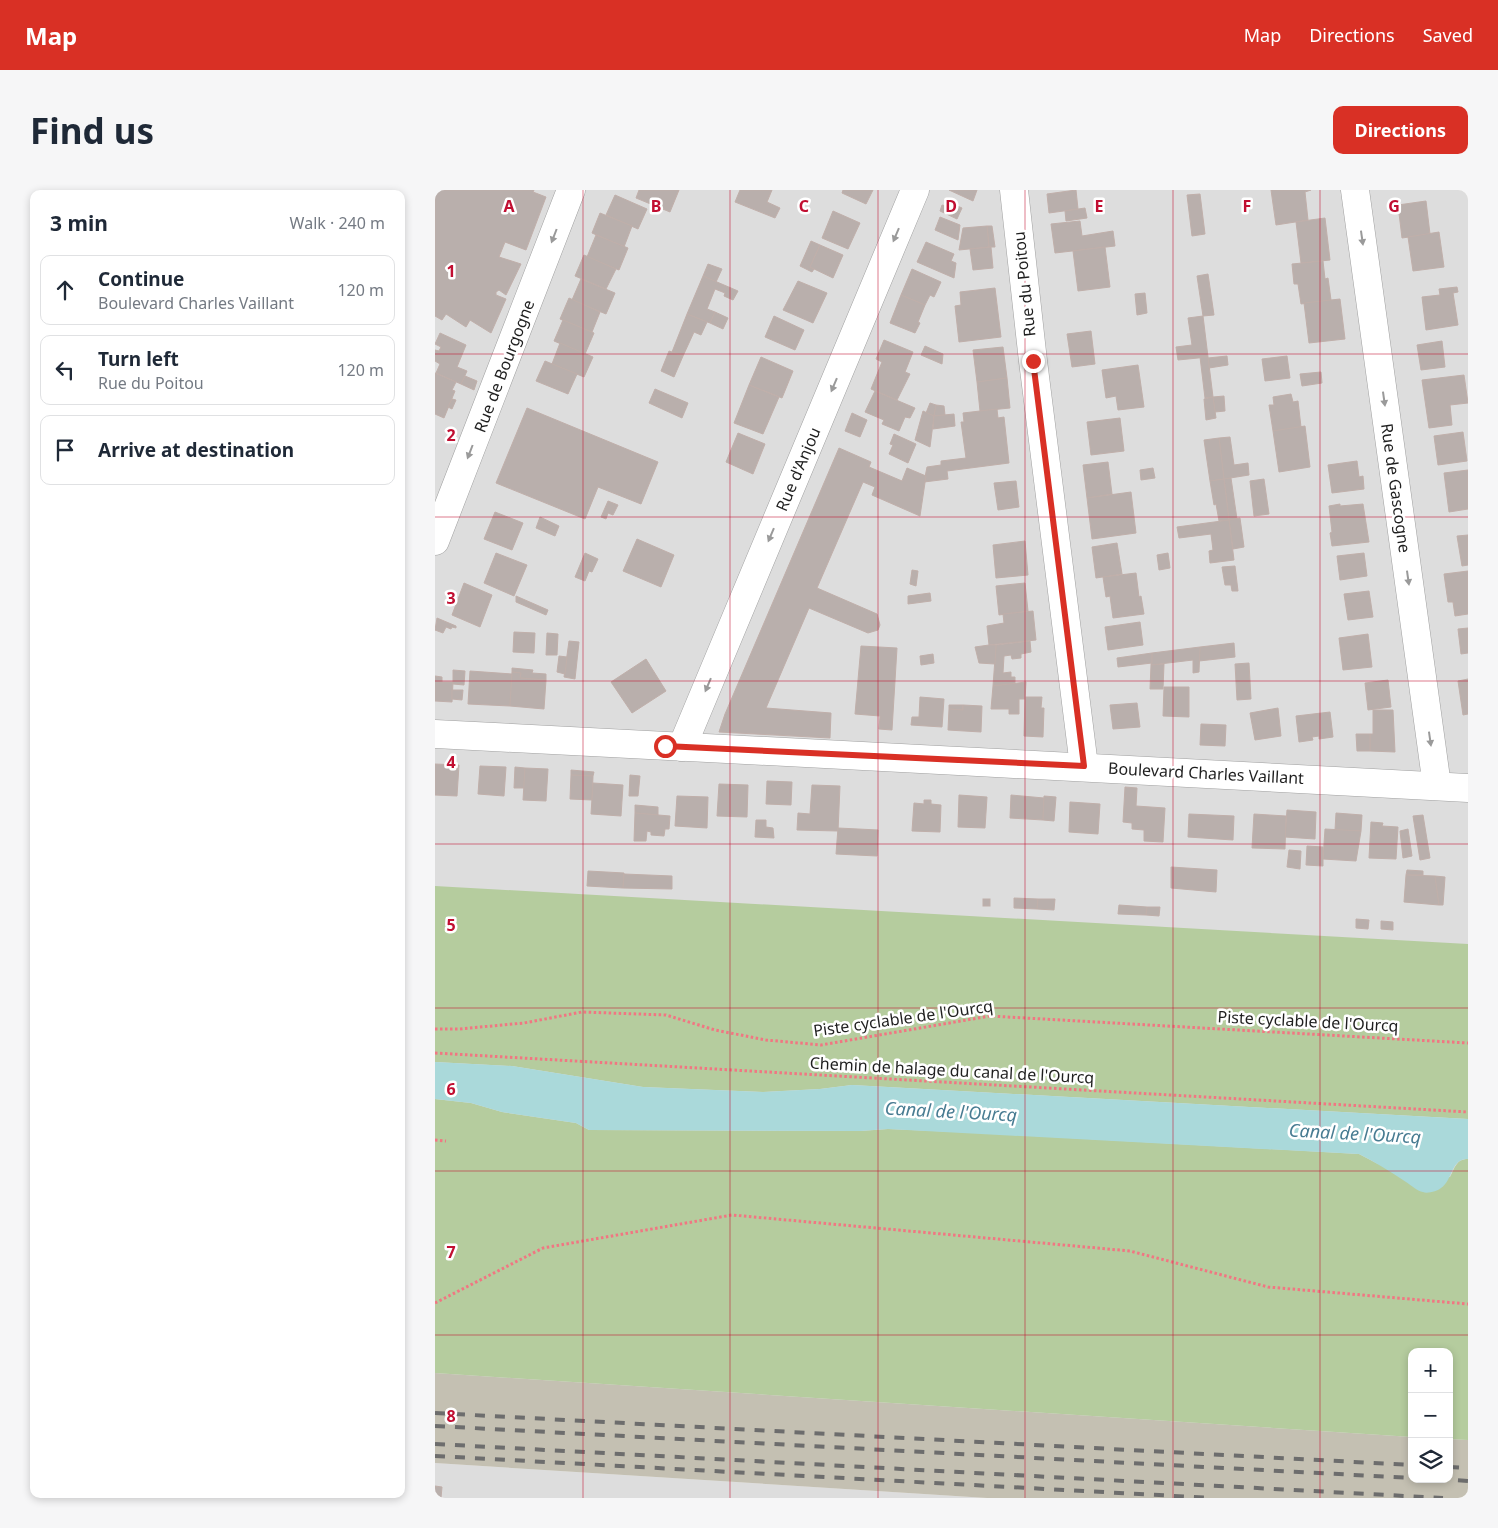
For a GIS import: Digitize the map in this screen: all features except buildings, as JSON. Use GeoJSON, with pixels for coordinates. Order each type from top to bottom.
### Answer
{"type":"FeatureCollection","features":[{"type":"Feature","properties":{"kind":"street","name":"Rue de Bourgogne"},"geometry":{"type":"LineString","coordinates":[[435,541],[571,190]]}},
{"type":"Feature","properties":{"kind":"street","name":"Rue d'Anjou"},"geometry":{"type":"LineString","coordinates":[[682,748],[915,190]]}},
{"type":"Feature","properties":{"kind":"street","name":"Rue du Poitou"},"geometry":{"type":"LineString","coordinates":[[1014,190],[1033,361],[1084,766]]}},
{"type":"Feature","properties":{"kind":"street","name":"Rue de Gascogne"},"geometry":{"type":"LineString","coordinates":[[1355,190],[1437,786]]}},
{"type":"Feature","properties":{"kind":"street","name":"Boulevard Charles Vaillant"},"geometry":{"type":"LineString","coordinates":[[435,734],[682,748],[1084,766],[1468,788]]}},
{"type":"Feature","properties":{"kind":"path","name":"Piste cyclable de l'Ourcq"},"geometry":{"type":"LineString","coordinates":[[435,1029],[459,1029],[524,1023],[582,1012],[666,1015],[715,1030],[766,1040],[821,1045],[990,1016],[1468,1043]]}},
{"type":"Feature","properties":{"kind":"path","name":"Chemin de halage du canal de l'Ourcq"},"geometry":{"type":"LineString","coordinates":[[435,1053],[1468,1112]]}},
{"type":"Feature","properties":{"kind":"path"},"geometry":{"type":"LineString","coordinates":[[435,1140],[446,1141]]}},
{"type":"Feature","properties":{"kind":"path"},"geometry":{"type":"LineString","coordinates":[[435,1303],[543,1248],[731,1215],[1130,1251],[1268,1287],[1468,1304]]}},
{"type":"Feature","properties":{"kind":"shaded area"},"geometry":{"type":"Polygon","coordinates":[[[435,190],[1468,190],[1468,1440],[1453,1439],[1453,1348],[1408,1348],[1408,1437],[435,1373],[435,190]]]}},
{"type":"Feature","properties":{"kind":"shaded area"},"geometry":{"type":"Polygon","coordinates":[[[435,1373],[1408,1437],[1408,1483],[1453,1483],[1453,1439],[1468,1440],[1468,1498],[987,1498],[435,1463],[435,1373]]]}},
{"type":"Feature","properties":{"kind":"shaded area"},"geometry":{"type":"Polygon","coordinates":[[[435,1463],[987,1498],[435,1498],[435,1463]]]}},
{"type":"Feature","properties":{"kind":"green space"},"geometry":{"type":"Polygon","coordinates":[[[435,886],[1468,944],[1468,1119],[852,1085],[763,1092],[643,1087],[512,1066],[435,1062],[435,886]]]}},
{"type":"Feature","properties":{"kind":"green space"},"geometry":{"type":"Polygon","coordinates":[[[435,1099],[471,1103],[502,1112],[576,1123],[589,1130],[860,1131],[888,1129],[979,1133],[1359,1154],[1378,1164],[1450,1177],[1458,1162],[1468,1159],[1468,1440],[1453,1439],[1453,1348],[1408,1348],[1408,1437],[435,1373],[435,1099]]]}},
{"type":"Feature","properties":{"kind":"water","name":"Canal de l'Ourcq"},"geometry":{"type":"Polygon","coordinates":[[[435,1062],[512,1066],[643,1087],[763,1092],[852,1085],[1468,1119],[1468,1159],[1458,1162],[1441,1188],[1427,1193],[1416,1189],[1359,1154],[888,1129],[860,1131],[589,1130],[576,1123],[502,1112],[471,1103],[435,1099],[435,1062]]]}},
{"type":"Feature","properties":{"kind":"railway"},"geometry":{"type":"LineString","coordinates":[[435,1413],[1408,1465]]}},
{"type":"Feature","properties":{"kind":"railway"},"geometry":{"type":"LineString","coordinates":[[435,1426],[1408,1478]]}},
{"type":"Feature","properties":{"kind":"railway"},"geometry":{"type":"LineString","coordinates":[[435,1444],[1443,1498]]}},
{"type":"Feature","properties":{"kind":"railway"},"geometry":{"type":"LineString","coordinates":[[435,1456],[1213,1498]]}},
{"type":"Feature","properties":{"kind":"railway"},"geometry":{"type":"LineString","coordinates":[[1453,1467],[1468,1468]]}},
{"type":"Feature","properties":{"kind":"railway"},"geometry":{"type":"LineString","coordinates":[[1453,1480],[1468,1481]]}},
{"type":"Feature","properties":{"kind":"route"},"geometry":{"type":"LineString","coordinates":[[665,746],[1084,766],[1033,361]]}}]}
